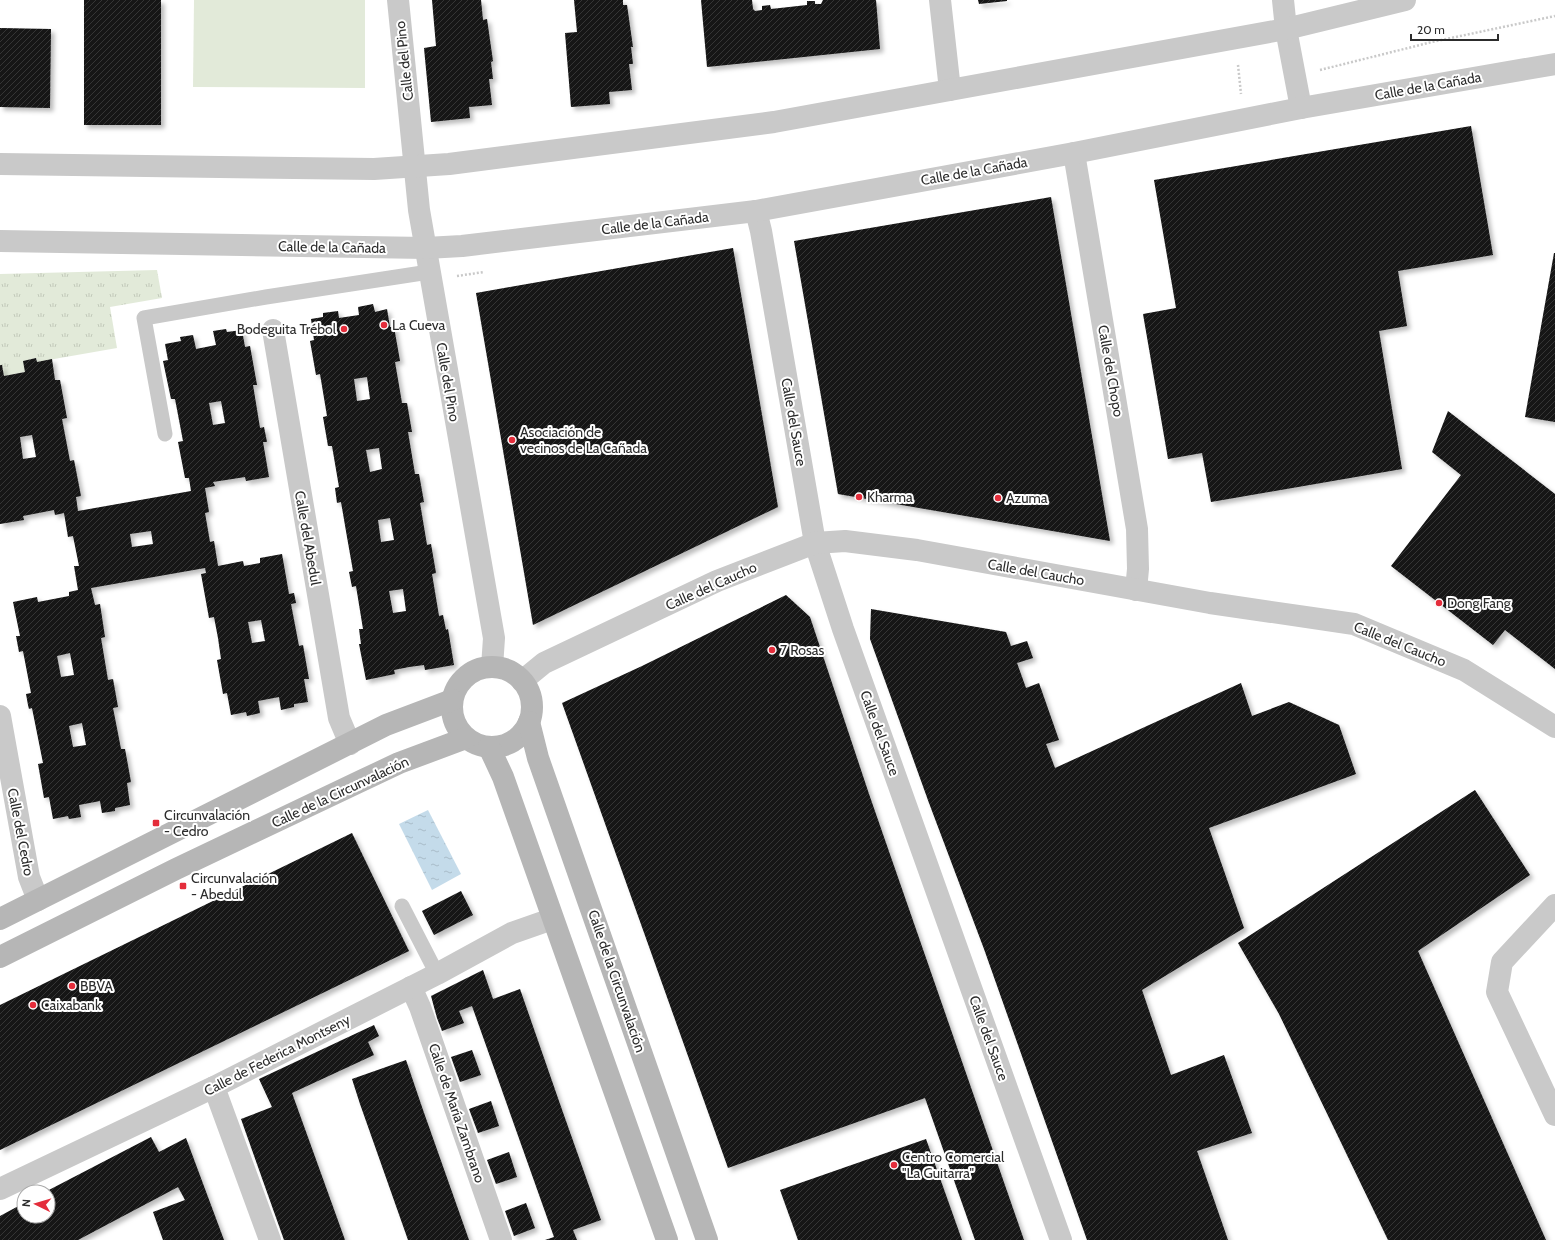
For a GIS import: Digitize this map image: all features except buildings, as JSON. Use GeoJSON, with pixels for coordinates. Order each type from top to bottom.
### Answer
{"type":"FeatureCollection","features":[{"type":"Feature","properties":{"kind":"street","name":"Calle del Pino"},"geometry":{"type":"LineString","coordinates":[[398,0],[419,210],[494,638],[492,667]]}},
{"type":"Feature","properties":{"kind":"street"},"geometry":{"type":"LineString","coordinates":[[940,0],[950,90]]}},
{"type":"Feature","properties":{"kind":"street"},"geometry":{"type":"LineString","coordinates":[[1283,0],[1286,29],[1301,108]]}},
{"type":"Feature","properties":{"kind":"street"},"geometry":{"type":"LineString","coordinates":[[0,164],[374,169],[449,164],[774,122],[1286,29],[1405,0]]}},
{"type":"Feature","properties":{"kind":"street","name":"Calle de la Cañada"},"geometry":{"type":"LineString","coordinates":[[0,241],[426,248],[462,246],[756,211],[1074,153],[1301,108],[1555,64]]}},
{"type":"Feature","properties":{"kind":"street","name":"Calle del Chopo"},"geometry":{"type":"LineString","coordinates":[[1074,153],[1138,529],[1138,569],[1136,590]]}},
{"type":"Feature","properties":{"kind":"street","name":"Calle del Sauce"},"geometry":{"type":"LineString","coordinates":[[756,211],[815,543],[843,629],[1061,1240]]}},
{"type":"Feature","properties":{"kind":"street","name":"Calle del Abedul"},"geometry":{"type":"LineString","coordinates":[[273,330],[339,718],[350,744]]}},
{"type":"Feature","properties":{"kind":"street","name":"Calle del Caucho"},"geometry":{"type":"LineString","coordinates":[[522,681],[544,663],[717,581],[815,543],[845,541],[917,550],[1210,603],[1354,624],[1464,670],[1555,727]]}},
{"type":"Feature","properties":{"kind":"street"},"geometry":{"type":"LineString","coordinates":[[492,667],[507,670],[522,681],[528,691],[532,705],[529,722],[519,736],[505,745],[489,747],[477,745],[466,738],[454,722],[452,700],[459,683],[474,671],[492,667]]}},
{"type":"Feature","properties":{"kind":"street"},"geometry":{"type":"LineString","coordinates":[[0,919],[386,726],[452,700]]}},
{"type":"Feature","properties":{"kind":"street","name":"Calle del Cedro"},"geometry":{"type":"LineString","coordinates":[[0,716],[29,877],[38,900]]}},
{"type":"Feature","properties":{"kind":"street","name":"Calle de la Circunvalación"},"geometry":{"type":"LineString","coordinates":[[529,722],[538,758],[707,1240]]}},
{"type":"Feature","properties":{"kind":"street","name":"Calle de la Circunvalación"},"geometry":{"type":"LineString","coordinates":[[0,957],[176,869],[356,783],[400,763],[466,738]]}},
{"type":"Feature","properties":{"kind":"street"},"geometry":{"type":"LineString","coordinates":[[489,747],[503,777],[552,919],[667,1240]]}},
{"type":"Feature","properties":{"kind":"street"},"geometry":{"type":"LineString","coordinates":[[1555,905],[1502,962],[1497,992],[1555,1115]]}},
{"type":"Feature","properties":{"kind":"street","name":"Calle de Federica Montseny"},"geometry":{"type":"LineString","coordinates":[[0,1189],[214,1087],[437,974],[512,933],[552,919]]}},
{"type":"Feature","properties":{"kind":"street","name":"Calle de María Zambrano"},"geometry":{"type":"LineString","coordinates":[[411,987],[420,1007],[501,1240]]}},
{"type":"Feature","properties":{"kind":"street"},"geometry":{"type":"LineString","coordinates":[[214,1087],[270,1240]]}},
{"type":"Feature","properties":{"kind":"lane"},"geometry":{"type":"LineString","coordinates":[[165,434],[144,318],[266,297],[429,272]]}},
{"type":"Feature","properties":{"kind":"lane"},"geometry":{"type":"LineString","coordinates":[[402,906],[437,974]]}},
{"type":"Feature","properties":{"kind":"path"},"geometry":{"type":"LineString","coordinates":[[1294,74],[1330,68],[1432,42],[1555,16]]}},
{"type":"Feature","properties":{"kind":"path"},"geometry":{"type":"LineString","coordinates":[[1235,38],[1244,120]]}},
{"type":"Feature","properties":{"kind":"green space"},"geometry":{"type":"Polygon","coordinates":[[[194,0],[365,0],[365,88],[193,87],[194,0]]]}},
{"type":"Feature","properties":{"kind":"green space"},"geometry":{"type":"Polygon","coordinates":[[[157,270],[162,298],[110,307],[117,348],[37,362],[36,358],[24,361],[25,372],[4,376],[2,365],[0,365],[0,274],[157,270]]]}},
{"type":"Feature","properties":{"kind":"water"},"geometry":{"type":"Polygon","coordinates":[[[428,810],[461,874],[432,890],[399,824],[428,810]]]}},
{"type":"Feature","properties":{"kind":"place","name":"La Cueva"},"geometry":{"type":"Point","coordinates":[384,325]}},
{"type":"Feature","properties":{"kind":"place","name":"Bodeguita Trébol"},"geometry":{"type":"Point","coordinates":[344,329]}},
{"type":"Feature","properties":{"kind":"place","name":"Asociación de vecinos de La Cañada"},"geometry":{"type":"Point","coordinates":[512,440]}},
{"type":"Feature","properties":{"kind":"place","name":"Kharma"},"geometry":{"type":"Point","coordinates":[859,497]}},
{"type":"Feature","properties":{"kind":"place","name":"Azuma"},"geometry":{"type":"Point","coordinates":[998,498]}},
{"type":"Feature","properties":{"kind":"place","name":"Dong Fang"},"geometry":{"type":"Point","coordinates":[1439,603]}},
{"type":"Feature","properties":{"kind":"place","name":"7 Rosas"},"geometry":{"type":"Point","coordinates":[772,650]}},
{"type":"Feature","properties":{"kind":"place","name":"Circunvalación - Cedro"},"geometry":{"type":"Point","coordinates":[156,823]}},
{"type":"Feature","properties":{"kind":"place","name":"Circunvalación - Abedul"},"geometry":{"type":"Point","coordinates":[183,886]}},
{"type":"Feature","properties":{"kind":"place","name":"BBVA"},"geometry":{"type":"Point","coordinates":[72,986]}},
{"type":"Feature","properties":{"kind":"place","name":"Caixabank"},"geometry":{"type":"Point","coordinates":[33,1005]}},
{"type":"Feature","properties":{"kind":"place","name":"Centro Comercial \"La Guitarra\""},"geometry":{"type":"Point","coordinates":[894,1165]}}]}
